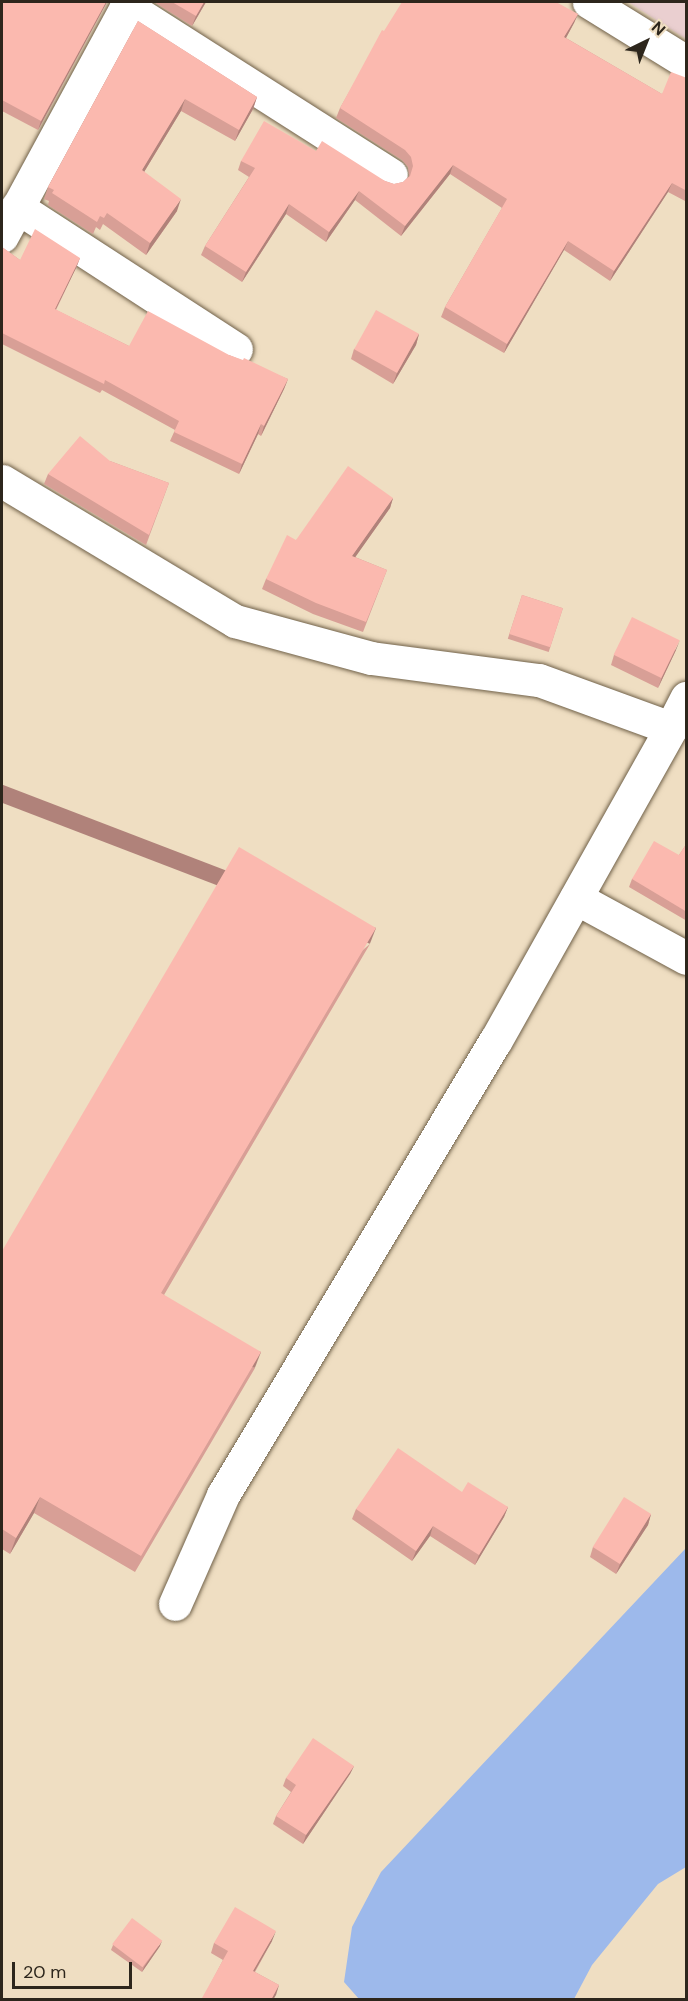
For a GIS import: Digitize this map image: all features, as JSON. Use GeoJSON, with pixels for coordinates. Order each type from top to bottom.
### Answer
{"type":"FeatureCollection","features":[{"type":"Feature","properties":{"kind":"street"},"geometry":{"type":"LineString","coordinates":[[589,2],[687,62]]}},
{"type":"Feature","properties":{"kind":"street"},"geometry":{"type":"LineString","coordinates":[[2,236],[128,4],[391,175]]}},
{"type":"Feature","properties":{"kind":"street"},"geometry":{"type":"LineString","coordinates":[[17,207],[236,350]]}},
{"type":"Feature","properties":{"kind":"street"},"geometry":{"type":"LineString","coordinates":[[2,481],[235,621],[371,658],[539,680],[671,728]]}},
{"type":"Feature","properties":{"kind":"street"},"geometry":{"type":"LineString","coordinates":[[175,1604],[223,1495],[495,1041],[687,698]]}},
{"type":"Feature","properties":{"kind":"street"},"geometry":{"type":"LineString","coordinates":[[576,898],[687,958]]}},
{"type":"Feature","properties":{"kind":"shaded area"},"geometry":{"type":"Polygon","coordinates":[[[628,2],[686,2],[686,39],[628,2]]]}},
{"type":"Feature","properties":{"kind":"water"},"geometry":{"type":"Polygon","coordinates":[[[686,1548],[686,1867],[658,1884],[592,1965],[574,1999],[359,1999],[344,1982],[352,1927],[381,1872],[686,1548]]]}},
{"type":"Feature","properties":{"kind":"building"},"geometry":{"type":"Polygon","coordinates":[[[2,2],[106,2],[41,121],[2,100],[2,2]]]}},
{"type":"Feature","properties":{"kind":"building"},"geometry":{"type":"Polygon","coordinates":[[[172,2],[204,2],[196,16],[172,2]]]}},
{"type":"Feature","properties":{"kind":"building"},"geometry":{"type":"Polygon","coordinates":[[[402,2],[556,2],[578,14],[564,37],[662,94],[671,72],[687,78],[687,191],[672,183],[614,271],[568,241],[507,344],[445,307],[507,199],[453,165],[405,226],[359,191],[329,232],[289,204],[246,272],[205,246],[255,168],[241,161],[264,121],[316,151],[322,141],[385,181],[394,184],[403,182],[410,176],[413,166],[411,157],[405,150],[340,108],[382,30],[384,31],[402,2]]]}},
{"type":"Feature","properties":{"kind":"building"},"geometry":{"type":"Polygon","coordinates":[[[138,21],[257,97],[239,130],[185,99],[142,170],[181,199],[150,243],[107,213],[104,218],[100,216],[97,222],[52,193],[54,190],[48,187],[138,21]]]}},
{"type":"Feature","properties":{"kind":"building"},"geometry":{"type":"Polygon","coordinates":[[[35,229],[80,258],[55,309],[129,346],[148,311],[229,355],[243,360],[244,358],[288,379],[264,426],[261,424],[242,464],[174,432],[179,421],[105,380],[104,384],[2,333],[2,247],[20,260],[35,229]]]}},
{"type":"Feature","properties":{"kind":"building"},"geometry":{"type":"Polygon","coordinates":[[[376,310],[419,334],[397,373],[354,349],[376,310]]]}},
{"type":"Feature","properties":{"kind":"building"},"geometry":{"type":"Polygon","coordinates":[[[80,436],[110,461],[169,483],[149,535],[48,474],[80,436]]]}},
{"type":"Feature","properties":{"kind":"building"},"geometry":{"type":"Polygon","coordinates":[[[348,466],[393,498],[352,556],[387,570],[366,622],[316,603],[266,579],[287,535],[296,540],[348,466]]]}},
{"type":"Feature","properties":{"kind":"building"},"geometry":{"type":"Polygon","coordinates":[[[522,595],[563,608],[550,647],[509,634],[522,595]]]}},
{"type":"Feature","properties":{"kind":"building"},"geometry":{"type":"Polygon","coordinates":[[[632,617],[680,640],[661,678],[614,655],[632,617]]]}},
{"type":"Feature","properties":{"kind":"building"},"geometry":{"type":"Polygon","coordinates":[[[654,841],[679,855],[687,843],[687,912],[632,879],[654,841]]]}},
{"type":"Feature","properties":{"kind":"building"},"geometry":{"type":"Polygon","coordinates":[[[239,847],[376,928],[161,1293],[261,1352],[141,1556],[40,1497],[16,1538],[2,1529],[2,1251],[239,847]]]}},
{"type":"Feature","properties":{"kind":"building"},"geometry":{"type":"Polygon","coordinates":[[[398,1448],[462,1492],[468,1482],[508,1507],[479,1555],[433,1526],[416,1551],[356,1509],[398,1448]]]}},
{"type":"Feature","properties":{"kind":"building"},"geometry":{"type":"Polygon","coordinates":[[[624,1497],[651,1514],[620,1564],[593,1547],[624,1497]]]}},
{"type":"Feature","properties":{"kind":"building"},"geometry":{"type":"Polygon","coordinates":[[[313,1738],[354,1766],[306,1835],[276,1816],[296,1785],[286,1778],[313,1738]]]}},
{"type":"Feature","properties":{"kind":"building"},"geometry":{"type":"Polygon","coordinates":[[[235,1907],[276,1931],[253,1971],[279,1985],[271,2000],[204,2000],[202,1998],[228,1951],[214,1943],[235,1907]]]}},
{"type":"Feature","properties":{"kind":"building"},"geometry":{"type":"Polygon","coordinates":[[[132,1918],[162,1941],[142,1967],[112,1944],[132,1918]]]}}]}
